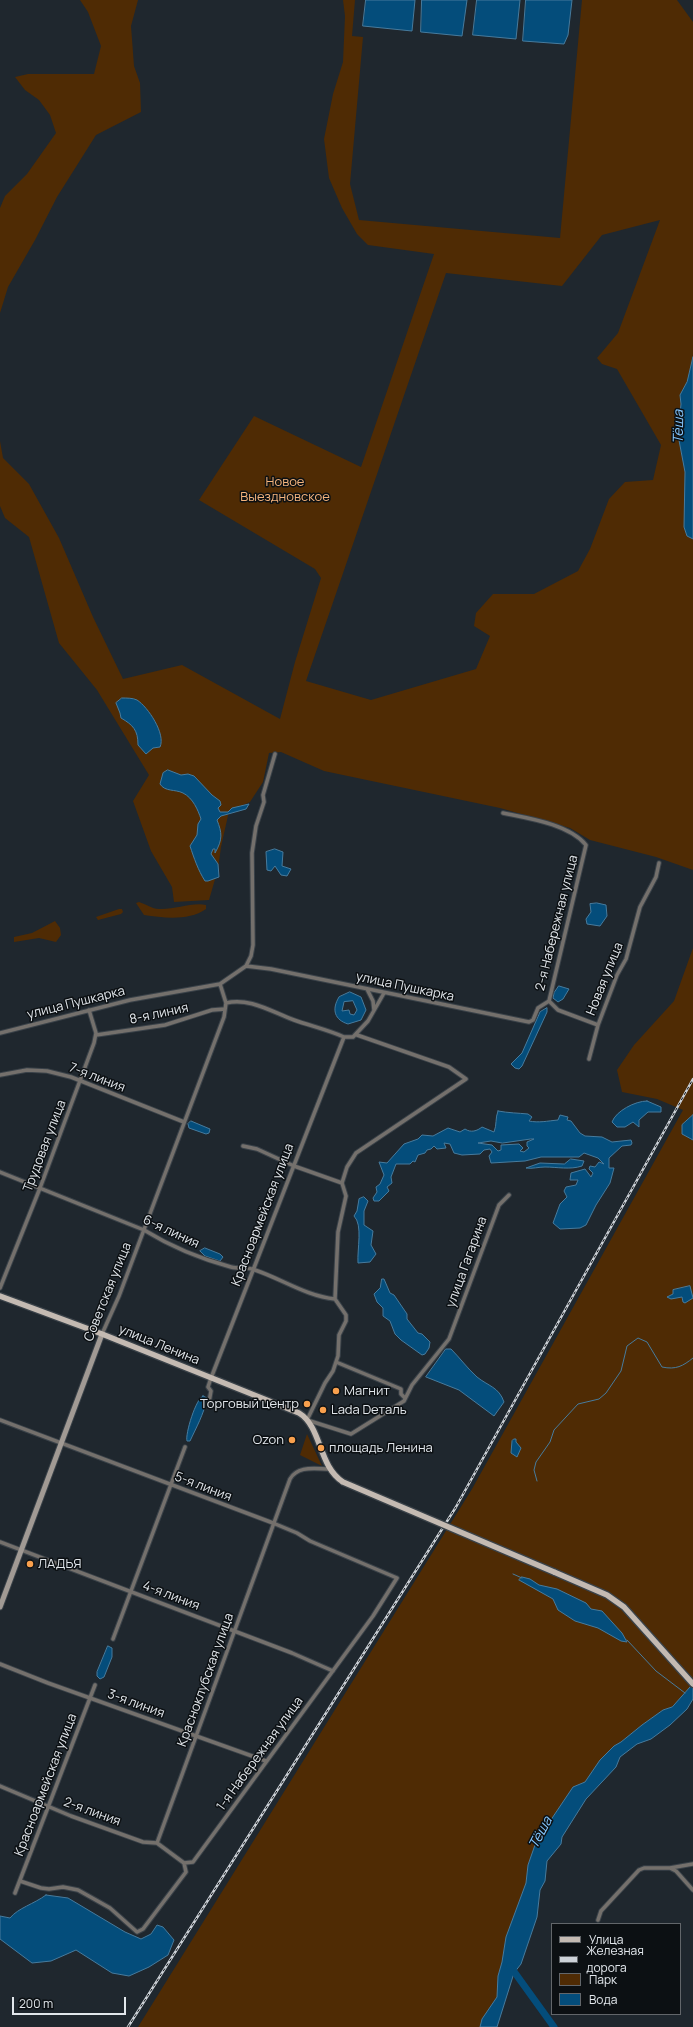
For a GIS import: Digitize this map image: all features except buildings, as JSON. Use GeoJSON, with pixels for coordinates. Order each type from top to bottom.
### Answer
{"type":"FeatureCollection","features":[{"type":"Feature","properties":{"kind":"main road","name":"улица Ленина"},"geometry":{"type":"LineString","coordinates":[[0,1296],[102,1334],[299,1413],[307,1420]]}},
{"type":"Feature","properties":{"kind":"main road","name":"Советская улица"},"geometry":{"type":"LineString","coordinates":[[0,1607],[102,1334]]}},
{"type":"Feature","properties":{"kind":"main road"},"geometry":{"type":"LineString","coordinates":[[307,1420],[330,1469],[336,1478],[606,1595],[624,1608],[693,1684]]}},
{"type":"Feature","properties":{"kind":"street"},"geometry":{"type":"LineString","coordinates":[[246,966],[251,956],[253,945],[252,853],[256,826],[264,802],[263,795],[275,754]]}},
{"type":"Feature","properties":{"kind":"street","name":"2-я Набережная улица"},"geometry":{"type":"LineString","coordinates":[[503,813],[553,826],[582,840],[586,845],[549,1001]]}},
{"type":"Feature","properties":{"kind":"street","name":"Новая улица"},"geometry":{"type":"LineString","coordinates":[[589,1059],[598,1024],[617,975],[626,959],[640,907],[656,877],[659,863]]}},
{"type":"Feature","properties":{"kind":"street","name":"улица Пушкарка"},"geometry":{"type":"LineString","coordinates":[[0,1033],[130,1000],[220,984],[246,966],[529,1022],[533,1020],[538,1008],[549,1001]]}},
{"type":"Feature","properties":{"kind":"street","name":"Советская улица"},"geometry":{"type":"LineString","coordinates":[[102,1334],[144,1230],[224,1017],[226,1003],[220,984]]}},
{"type":"Feature","properties":{"kind":"street"},"geometry":{"type":"LineString","coordinates":[[367,989],[373,1001],[374,1011]]}},
{"type":"Feature","properties":{"kind":"street"},"geometry":{"type":"LineString","coordinates":[[226,1003],[236,1000],[253,1004],[344,1037],[353,1037],[357,1035],[374,1011],[384,993]]}},
{"type":"Feature","properties":{"kind":"street"},"geometry":{"type":"LineString","coordinates":[[549,1001],[558,1010],[598,1024]]}},
{"type":"Feature","properties":{"kind":"street","name":"8-я линия"},"geometry":{"type":"LineString","coordinates":[[96,1035],[165,1025],[212,1010],[225,1009]]}},
{"type":"Feature","properties":{"kind":"street"},"geometry":{"type":"LineString","coordinates":[[89,1010],[96,1035]]}},
{"type":"Feature","properties":{"kind":"street","name":"Трудовая улица"},"geometry":{"type":"LineString","coordinates":[[0,1288],[40,1188],[96,1035]]}},
{"type":"Feature","properties":{"kind":"street"},"geometry":{"type":"LineString","coordinates":[[336,1362],[401,1389],[401,1394],[405,1398],[404,1401],[350,1434],[307,1420],[325,1383],[333,1371],[336,1362],[340,1335],[346,1321],[346,1315],[335,1299],[338,1232],[346,1196],[342,1183],[347,1167],[356,1153],[466,1079],[449,1067],[357,1035]]}},
{"type":"Feature","properties":{"kind":"street","name":"Красноармейская улица"},"geometry":{"type":"LineString","coordinates":[[209,1402],[211,1391],[208,1387],[211,1378],[344,1037]]}},
{"type":"Feature","properties":{"kind":"street","name":"7-я линия"},"geometry":{"type":"LineString","coordinates":[[0,1075],[27,1070],[47,1071],[80,1080],[184,1122]]}},
{"type":"Feature","properties":{"kind":"street"},"geometry":{"type":"LineString","coordinates":[[243,1146],[257,1149],[294,1166],[342,1183]]}},
{"type":"Feature","properties":{"kind":"street","name":"6-я линия"},"geometry":{"type":"LineString","coordinates":[[0,1172],[144,1230],[161,1240],[214,1262],[233,1268],[253,1269],[318,1297],[335,1299]]}},
{"type":"Feature","properties":{"kind":"street","name":"улица Гагарина"},"geometry":{"type":"LineString","coordinates":[[405,1398],[412,1384],[449,1339],[499,1205],[509,1195]]}},
{"type":"Feature","properties":{"kind":"street","name":"5-я линия"},"geometry":{"type":"LineString","coordinates":[[0,1420],[62,1442],[171,1486],[273,1523],[297,1533],[310,1541],[397,1578]]}},
{"type":"Feature","properties":{"kind":"street"},"geometry":{"type":"LineString","coordinates":[[113,1639],[185,1448]]}},
{"type":"Feature","properties":{"kind":"street","name":"Красноклубская улица"},"geometry":{"type":"LineString","coordinates":[[156,1843],[273,1523],[293,1474],[303,1469],[330,1469]]}},
{"type":"Feature","properties":{"kind":"street","name":"4-я линия"},"geometry":{"type":"LineString","coordinates":[[0,1542],[292,1653],[333,1671]]}},
{"type":"Feature","properties":{"kind":"street","name":"1-я Набережная улица"},"geometry":{"type":"LineString","coordinates":[[184,1863],[193,1862],[373,1616],[397,1578]]}},
{"type":"Feature","properties":{"kind":"street","name":"3-я линия"},"geometry":{"type":"LineString","coordinates":[[0,1664],[196,1737],[266,1761]]}},
{"type":"Feature","properties":{"kind":"street","name":"Красноармейская улица"},"geometry":{"type":"LineString","coordinates":[[15,1893],[95,1684]]}},
{"type":"Feature","properties":{"kind":"street","name":"2-я линия"},"geometry":{"type":"LineString","coordinates":[[0,1786],[143,1842],[156,1843]]}},
{"type":"Feature","properties":{"kind":"street"},"geometry":{"type":"LineString","coordinates":[[20,1881],[41,1888],[49,1889],[63,1887],[78,1890],[110,1908],[136,1932],[143,1929],[186,1872],[184,1863],[156,1843]]}},
{"type":"Feature","properties":{"kind":"street"},"geometry":{"type":"LineString","coordinates":[[598,1920],[601,1911],[639,1870],[644,1868],[670,1868],[693,1864]]}},
{"type":"Feature","properties":{"kind":"street"},"geometry":{"type":"LineString","coordinates":[[670,1868],[676,1871],[693,1890]]}},
{"type":"Feature","properties":{"kind":"green space"},"geometry":{"type":"Polygon","coordinates":[[[80,0],[138,0],[131,26],[134,66],[140,83],[141,112],[96,135],[57,197],[35,240],[8,287],[0,313],[0,208],[5,196],[27,174],[56,133],[50,115],[39,100],[25,90],[15,77],[28,74],[94,74],[101,46],[88,12],[80,0]]]}},
{"type":"Feature","properties":{"kind":"green space","name":"Новое Выездновское"},"geometry":{"type":"Polygon","coordinates":[[[343,0],[355,0],[352,36],[363,37],[350,184],[359,220],[560,238],[582,0],[677,0],[693,22],[693,357],[687,382],[680,395],[681,404],[678,435],[685,472],[684,509],[687,536],[693,539],[693,870],[656,857],[590,840],[570,828],[500,808],[324,771],[281,752],[269,753],[263,782],[250,802],[229,811],[218,869],[209,900],[174,902],[172,887],[151,851],[133,801],[149,775],[97,690],[59,643],[29,537],[5,518],[0,506],[0,441],[3,458],[29,484],[59,538],[93,617],[123,679],[182,665],[280,719],[295,662],[321,578],[315,569],[199,500],[254,416],[361,467],[434,254],[368,245],[357,234],[342,208],[329,178],[324,139],[333,94],[343,62],[345,16],[343,0]],[[660,220],[602,235],[562,286],[446,273],[306,681],[371,700],[476,669],[490,636],[474,626],[476,613],[493,594],[534,594],[578,571],[590,549],[609,499],[625,482],[653,480],[661,445],[617,369],[602,364],[597,358],[618,333],[660,220]]]}},
{"type":"Feature","properties":{"kind":"green space"},"geometry":{"type":"Polygon","coordinates":[[[139,902],[156,909],[201,904],[206,905],[206,909],[199,913],[184,917],[160,917],[144,915],[136,903],[139,902]]]}},
{"type":"Feature","properties":{"kind":"green space"},"geometry":{"type":"Polygon","coordinates":[[[122,909],[123,912],[121,914],[98,920],[96,917],[122,909]]]}},
{"type":"Feature","properties":{"kind":"green space"},"geometry":{"type":"Polygon","coordinates":[[[55,921],[60,928],[61,935],[56,942],[39,938],[14,942],[14,937],[32,933],[55,921]]]}},
{"type":"Feature","properties":{"kind":"green space"},"geometry":{"type":"Polygon","coordinates":[[[693,948],[693,1115],[682,1125],[690,1140],[693,1140],[693,1684],[672,1707],[663,1710],[614,1746],[585,1782],[573,1787],[536,1842],[528,1865],[526,1883],[506,1937],[498,1976],[497,1997],[482,2019],[480,2027],[138,2027],[472,1489],[683,1110],[657,1099],[622,1092],[617,1070],[634,1045],[674,1001],[693,948]]]}},
{"type":"Feature","properties":{"kind":"green space"},"geometry":{"type":"Polygon","coordinates":[[[307,1434],[322,1466],[300,1455],[307,1434]]]}},
{"type":"Feature","properties":{"kind":"water"},"geometry":{"type":"Polygon","coordinates":[[[366,0],[415,0],[412,31],[363,26],[366,0]]]}},
{"type":"Feature","properties":{"kind":"water"},"geometry":{"type":"Polygon","coordinates":[[[422,0],[467,0],[462,36],[421,32],[422,0]]]}},
{"type":"Feature","properties":{"kind":"water"},"geometry":{"type":"Polygon","coordinates":[[[477,0],[520,0],[516,39],[473,35],[477,0]]]}},
{"type":"Feature","properties":{"kind":"water"},"geometry":{"type":"Polygon","coordinates":[[[526,0],[572,0],[568,35],[564,44],[523,41],[526,0]]]}},
{"type":"Feature","properties":{"kind":"water"},"geometry":{"type":"Polygon","coordinates":[[[693,357],[693,539],[687,536],[684,527],[685,472],[678,435],[681,404],[680,395],[687,382],[693,357]]]}},
{"type":"Feature","properties":{"kind":"water"},"geometry":{"type":"Polygon","coordinates":[[[122,698],[132,698],[137,700],[146,708],[158,728],[161,742],[160,747],[153,748],[146,754],[138,745],[137,735],[134,728],[121,718],[116,703],[122,698]]]}},
{"type":"Feature","properties":{"kind":"water"},"geometry":{"type":"Polygon","coordinates":[[[168,770],[181,775],[188,774],[194,776],[212,795],[220,801],[221,805],[218,808],[220,812],[228,812],[232,808],[249,804],[246,809],[221,816],[217,820],[221,836],[215,853],[215,849],[213,849],[211,854],[218,864],[219,877],[205,881],[200,873],[190,846],[197,835],[198,824],[201,819],[195,804],[187,795],[162,787],[160,784],[163,773],[168,770]]]}},
{"type":"Feature","properties":{"kind":"water"},"geometry":{"type":"Polygon","coordinates":[[[275,849],[283,852],[282,866],[291,869],[287,876],[281,875],[275,866],[271,871],[267,870],[266,852],[275,849]]]}},
{"type":"Feature","properties":{"kind":"water"},"geometry":{"type":"Polygon","coordinates":[[[597,903],[606,905],[607,916],[600,926],[587,924],[586,919],[591,912],[590,904],[597,903]]]}},
{"type":"Feature","properties":{"kind":"water"},"geometry":{"type":"Polygon","coordinates":[[[559,986],[569,989],[563,999],[558,1002],[553,998],[554,993],[559,986]]]}},
{"type":"Feature","properties":{"kind":"water"},"geometry":{"type":"Polygon","coordinates":[[[350,992],[361,997],[366,1010],[361,1020],[348,1024],[337,1017],[335,1006],[339,997],[350,992]],[[353,1001],[344,1002],[342,1011],[349,1010],[350,1014],[354,1015],[357,1010],[353,1001]]]}},
{"type":"Feature","properties":{"kind":"water"},"geometry":{"type":"Polygon","coordinates":[[[547,1008],[547,1012],[522,1066],[519,1069],[515,1068],[511,1064],[522,1053],[540,1012],[547,1008]]]}},
{"type":"Feature","properties":{"kind":"water"},"geometry":{"type":"Polygon","coordinates":[[[642,1101],[647,1101],[661,1107],[661,1112],[648,1112],[639,1120],[639,1127],[633,1122],[625,1127],[617,1127],[612,1122],[617,1114],[626,1107],[642,1101]]]}},
{"type":"Feature","properties":{"kind":"water"},"geometry":{"type":"Polygon","coordinates":[[[498,1111],[528,1114],[532,1117],[529,1121],[536,1122],[558,1120],[560,1115],[568,1117],[567,1120],[571,1121],[580,1133],[585,1136],[602,1137],[612,1142],[631,1140],[631,1145],[622,1146],[609,1158],[609,1168],[614,1168],[610,1183],[596,1205],[586,1225],[580,1228],[560,1229],[553,1223],[560,1204],[567,1197],[564,1191],[566,1187],[576,1185],[578,1180],[570,1180],[571,1173],[585,1169],[591,1177],[593,1173],[589,1169],[590,1166],[595,1167],[599,1162],[604,1164],[598,1158],[584,1153],[579,1157],[541,1157],[525,1161],[491,1163],[489,1156],[492,1152],[490,1149],[484,1150],[480,1154],[462,1155],[454,1153],[450,1144],[444,1143],[446,1148],[437,1149],[434,1146],[425,1153],[418,1155],[415,1162],[413,1161],[410,1164],[396,1164],[391,1177],[392,1183],[387,1187],[389,1191],[379,1201],[374,1201],[373,1198],[377,1192],[376,1187],[380,1184],[384,1175],[379,1162],[387,1163],[404,1144],[418,1139],[422,1135],[433,1136],[448,1128],[460,1132],[465,1129],[474,1131],[482,1127],[494,1132],[498,1111]],[[534,1139],[502,1143],[491,1141],[478,1143],[492,1145],[498,1151],[501,1150],[501,1145],[519,1144],[523,1148],[520,1151],[524,1152],[529,1148],[527,1146],[527,1142],[534,1139]]]}},
{"type":"Feature","properties":{"kind":"water"},"geometry":{"type":"Polygon","coordinates":[[[693,1115],[693,1140],[682,1134],[682,1125],[693,1115]]]}},
{"type":"Feature","properties":{"kind":"water"},"geometry":{"type":"Polygon","coordinates":[[[191,1121],[210,1129],[209,1133],[206,1134],[189,1128],[188,1124],[191,1121]]]}},
{"type":"Feature","properties":{"kind":"water"},"geometry":{"type":"Polygon","coordinates":[[[571,1159],[584,1161],[582,1166],[573,1168],[526,1168],[540,1163],[564,1164],[571,1159]]]}},
{"type":"Feature","properties":{"kind":"water"},"geometry":{"type":"Polygon","coordinates":[[[364,1197],[368,1201],[364,1211],[364,1225],[373,1231],[371,1245],[376,1254],[370,1262],[358,1263],[359,1231],[357,1220],[354,1216],[357,1211],[359,1199],[364,1197]]]}},
{"type":"Feature","properties":{"kind":"water"},"geometry":{"type":"Polygon","coordinates":[[[205,1248],[220,1254],[223,1257],[220,1261],[205,1256],[200,1251],[205,1248]]]}},
{"type":"Feature","properties":{"kind":"water"},"geometry":{"type":"Polygon","coordinates":[[[382,1279],[384,1279],[390,1293],[394,1295],[407,1314],[407,1319],[418,1333],[422,1334],[430,1342],[429,1348],[425,1354],[422,1355],[401,1340],[395,1334],[390,1321],[383,1316],[383,1308],[377,1302],[374,1294],[380,1288],[382,1279]]]}},
{"type":"Feature","properties":{"kind":"water"},"geometry":{"type":"Polygon","coordinates":[[[690,1286],[693,1298],[685,1303],[683,1302],[682,1297],[671,1299],[667,1297],[673,1294],[673,1290],[690,1286]]]}},
{"type":"Feature","properties":{"kind":"water"},"geometry":{"type":"Polygon","coordinates":[[[446,1349],[451,1349],[477,1377],[493,1387],[502,1397],[504,1402],[494,1416],[459,1390],[426,1377],[446,1349]]]}},
{"type":"Feature","properties":{"kind":"water"},"geometry":{"type":"Polygon","coordinates":[[[203,1396],[207,1398],[204,1410],[190,1441],[187,1441],[192,1417],[197,1403],[203,1396]]]}},
{"type":"Feature","properties":{"kind":"water"},"geometry":{"type":"Polygon","coordinates":[[[516,1439],[516,1442],[521,1448],[517,1457],[511,1453],[512,1441],[516,1439]]]}},
{"type":"Feature","properties":{"kind":"water"},"geometry":{"type":"Polygon","coordinates":[[[522,1577],[530,1579],[539,1585],[557,1589],[586,1603],[591,1609],[602,1611],[622,1633],[627,1642],[621,1641],[598,1628],[575,1621],[558,1610],[553,1599],[519,1580],[522,1577]]]}},
{"type":"Feature","properties":{"kind":"water"},"geometry":{"type":"Polygon","coordinates":[[[108,1646],[112,1648],[112,1657],[104,1677],[100,1679],[97,1676],[97,1672],[108,1646]]]}},
{"type":"Feature","properties":{"kind":"water"},"geometry":{"type":"Polygon","coordinates":[[[693,1684],[693,1699],[687,1709],[670,1725],[651,1739],[637,1744],[620,1757],[616,1767],[586,1799],[562,1837],[561,1844],[547,1861],[545,1881],[540,1890],[537,1917],[521,1964],[514,1973],[497,2027],[480,2027],[482,2019],[497,1997],[498,1976],[506,1937],[526,1883],[528,1865],[536,1842],[573,1787],[585,1782],[600,1760],[614,1746],[663,1710],[672,1707],[693,1684]]]}},
{"type":"Feature","properties":{"kind":"water"},"geometry":{"type":"Polygon","coordinates":[[[46,1895],[68,1898],[125,1932],[141,1939],[151,1934],[157,1925],[163,1927],[174,1940],[168,1955],[149,1967],[129,1976],[112,1973],[76,1950],[51,1961],[32,1963],[0,1939],[0,1916],[10,1918],[17,1911],[46,1895]]]}},
{"type":"Feature","properties":{"kind":"waterway"},"geometry":{"type":"LineString","coordinates":[[537,1481],[534,1470],[536,1462],[550,1442],[554,1430],[578,1404],[599,1399],[606,1393],[621,1371],[627,1346],[638,1338],[647,1342],[662,1367],[679,1367],[693,1358]]}},
{"type":"Feature","properties":{"kind":"waterway","name":"Тёша"},"geometry":{"type":"LineString","coordinates":[[513,1574],[522,1578]]}},
{"type":"Feature","properties":{"kind":"waterway","name":"Тёша"},"geometry":{"type":"LineString","coordinates":[[627,1640],[656,1671],[685,1693]]}},
{"type":"Feature","properties":{"kind":"waterway"},"geometry":{"type":"LineString","coordinates":[[510,1966],[554,2027]]}},
{"type":"Feature","properties":{"kind":"railway"},"geometry":{"type":"LineString","coordinates":[[128,2027],[456,1507],[693,1079]]}},
{"type":"Feature","properties":{"kind":"place","name":"Магнит"},"geometry":{"type":"Point","coordinates":[336,1391]}},
{"type":"Feature","properties":{"kind":"place","name":"Торговый центр"},"geometry":{"type":"Point","coordinates":[307,1404]}},
{"type":"Feature","properties":{"kind":"place","name":"Lada Dеталь"},"geometry":{"type":"Point","coordinates":[323,1410]}},
{"type":"Feature","properties":{"kind":"place","name":"Ozon"},"geometry":{"type":"Point","coordinates":[292,1440]}},
{"type":"Feature","properties":{"kind":"place","name":"площадь Ленина"},"geometry":{"type":"Point","coordinates":[321,1448]}},
{"type":"Feature","properties":{"kind":"place","name":"ЛАДЬЯ"},"geometry":{"type":"Point","coordinates":[30,1564]}}]}
